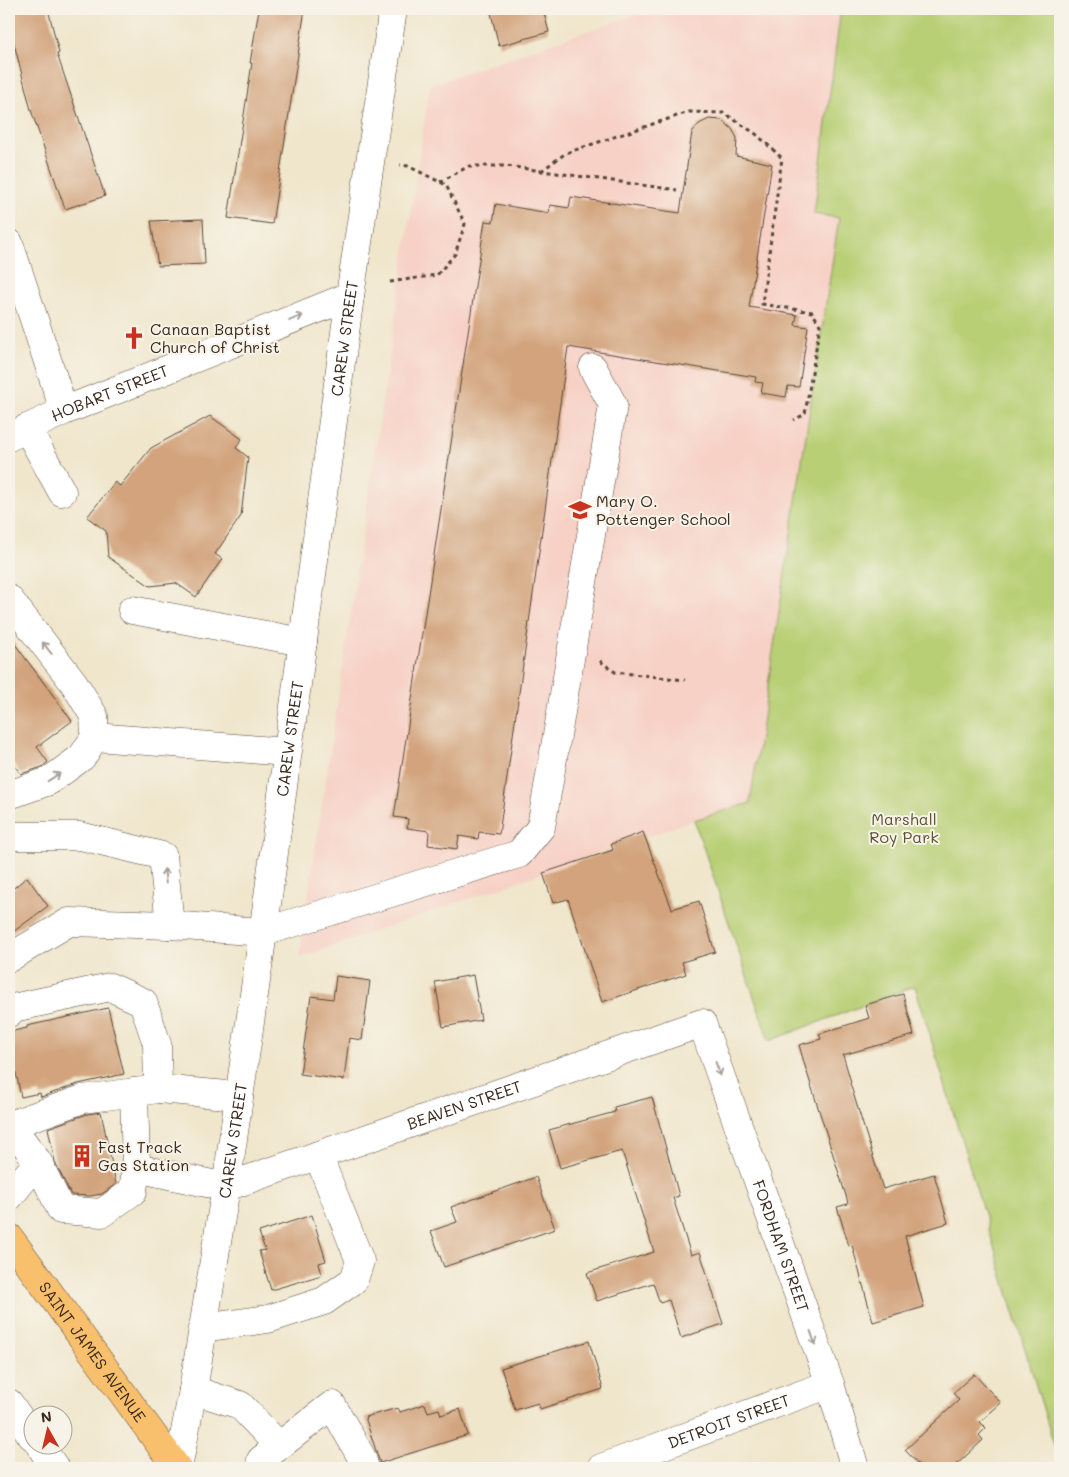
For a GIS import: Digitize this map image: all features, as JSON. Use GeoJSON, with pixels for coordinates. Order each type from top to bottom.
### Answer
{"type":"FeatureCollection","features":[{"type":"Feature","properties":{"kind":"main road","name":"SAINT JAMES AVENUE"},"geometry":{"type":"LineString","coordinates":[[9,1237],[178,1468]]}},
{"type":"Feature","properties":{"kind":"street","name":"CAREW STREET"},"geometry":{"type":"LineString","coordinates":[[178,1468],[193,1390],[226,1187],[350,296],[393,9]]}},
{"type":"Feature","properties":{"kind":"street"},"geometry":{"type":"LineString","coordinates":[[9,243],[64,411]]}},
{"type":"Feature","properties":{"kind":"street","name":"HOBART STREET"},"geometry":{"type":"LineString","coordinates":[[18,433],[64,411],[350,296]]}},
{"type":"Feature","properties":{"kind":"street"},"geometry":{"type":"LineString","coordinates":[[9,958],[69,922],[170,925],[263,932],[519,854],[541,827],[613,405],[593,368]]}},
{"type":"Feature","properties":{"kind":"street"},"geometry":{"type":"LineString","coordinates":[[18,433],[62,492]]}},
{"type":"Feature","properties":{"kind":"street"},"geometry":{"type":"LineString","coordinates":[[9,599],[74,683],[94,716],[95,737],[82,757],[49,781],[9,795]]}},
{"type":"Feature","properties":{"kind":"street"},"geometry":{"type":"LineString","coordinates":[[132,610],[303,642]]}},
{"type":"Feature","properties":{"kind":"street"},"geometry":{"type":"LineString","coordinates":[[95,737],[287,752]]}},
{"type":"Feature","properties":{"kind":"street"},"geometry":{"type":"LineString","coordinates":[[9,836],[80,836],[163,856],[170,925]]}},
{"type":"Feature","properties":{"kind":"street"},"geometry":{"type":"LineString","coordinates":[[9,1013],[13,1008],[110,988],[143,1002],[156,1044],[146,1090],[133,1190],[102,1213],[61,1210],[38,1162],[9,1124],[83,1099],[146,1090],[239,1096]]}},
{"type":"Feature","properties":{"kind":"street","name":"BEAVEN STREET"},"geometry":{"type":"LineString","coordinates":[[226,1187],[702,1023]]}},
{"type":"Feature","properties":{"kind":"street","name":"FORDHAM STREET"},"geometry":{"type":"LineString","coordinates":[[702,1023],[830,1384],[855,1468]]}},
{"type":"Feature","properties":{"kind":"street"},"geometry":{"type":"LineString","coordinates":[[202,1328],[268,1319],[324,1301],[354,1280],[360,1261],[318,1155]]}},
{"type":"Feature","properties":{"kind":"street"},"geometry":{"type":"LineString","coordinates":[[9,1197],[38,1162]]}},
{"type":"Feature","properties":{"kind":"street"},"geometry":{"type":"LineString","coordinates":[[136,1168],[226,1187]]}},
{"type":"Feature","properties":{"kind":"street","name":"DETROIT STREET"},"geometry":{"type":"LineString","coordinates":[[601,1468],[830,1384]]}},
{"type":"Feature","properties":{"kind":"street"},"geometry":{"type":"LineString","coordinates":[[193,1390],[240,1405],[265,1460],[332,1405],[362,1458],[365,1468]]}},
{"type":"Feature","properties":{"kind":"street"},"geometry":{"type":"LineString","coordinates":[[9,1402],[22,1421]]}},
{"type":"Feature","properties":{"kind":"street"},"geometry":{"type":"LineString","coordinates":[[46,1454],[56,1468]]}},
{"type":"Feature","properties":{"kind":"path"},"geometry":{"type":"LineString","coordinates":[[541,171],[566,153],[689,112],[724,113],[756,134],[782,158],[762,304],[812,312],[820,325],[805,414],[794,420]]}},
{"type":"Feature","properties":{"kind":"path"},"geometry":{"type":"LineString","coordinates":[[370,162],[408,166],[440,182],[446,186],[465,224],[455,254],[437,275],[390,282]]}},
{"type":"Feature","properties":{"kind":"path"},"geometry":{"type":"LineString","coordinates":[[440,182],[470,166],[507,166],[677,190]]}},
{"type":"Feature","properties":{"kind":"path"},"geometry":{"type":"LineString","coordinates":[[595,657],[615,672],[685,680]]}},
{"type":"Feature","properties":{"kind":"shaded area","name":"Mary O. Pottenger School"},"geometry":{"type":"Polygon","coordinates":[[[651,9],[841,9],[814,214],[839,217],[750,803],[694,820],[299,958],[430,85],[651,9]]]}},
{"type":"Feature","properties":{"kind":"green space","name":"Marshall Roy Park"},"geometry":{"type":"Polygon","coordinates":[[[841,9],[1060,9],[1060,1444],[1055,1448],[915,986],[769,1041],[694,820],[750,803],[839,218],[814,214],[841,9]]]}},
{"type":"Feature","properties":{"kind":"building"},"geometry":{"type":"Polygon","coordinates":[[[9,9],[48,9],[59,53],[57,54],[105,196],[65,209],[31,110],[9,24],[9,9]]]}},
{"type":"Feature","properties":{"kind":"building"},"geometry":{"type":"Polygon","coordinates":[[[259,9],[305,9],[272,224],[228,218],[259,9]]]}},
{"type":"Feature","properties":{"kind":"building"},"geometry":{"type":"Polygon","coordinates":[[[490,9],[543,9],[549,32],[499,46],[490,9]]]}},
{"type":"Feature","properties":{"kind":"building"},"geometry":{"type":"Polygon","coordinates":[[[709,119],[722,120],[732,129],[737,138],[736,156],[772,164],[749,307],[797,315],[795,325],[808,327],[799,387],[788,386],[786,397],[761,393],[763,383],[755,382],[756,377],[568,347],[499,834],[479,832],[478,839],[459,836],[457,849],[428,845],[429,831],[407,828],[408,819],[394,817],[485,221],[493,222],[496,204],[549,213],[550,205],[569,208],[571,197],[680,213],[692,132],[699,124],[709,119]]]}},
{"type":"Feature","properties":{"kind":"building"},"geometry":{"type":"Polygon","coordinates":[[[203,219],[205,264],[158,266],[151,221],[203,219]]]}},
{"type":"Feature","properties":{"kind":"building"},"geometry":{"type":"Polygon","coordinates":[[[210,416],[242,439],[236,448],[248,457],[241,516],[215,554],[222,559],[196,597],[176,583],[150,586],[108,557],[106,531],[87,517],[115,482],[120,486],[151,448],[210,416]]]}},
{"type":"Feature","properties":{"kind":"building"},"geometry":{"type":"Polygon","coordinates":[[[9,636],[72,721],[37,747],[48,762],[42,767],[21,774],[14,765],[9,768],[9,636]]]}},
{"type":"Feature","properties":{"kind":"building"},"geometry":{"type":"Polygon","coordinates":[[[643,832],[672,909],[699,901],[715,952],[682,962],[686,974],[602,1002],[568,899],[553,903],[543,873],[613,850],[611,844],[643,832]]]}},
{"type":"Feature","properties":{"kind":"building"},"geometry":{"type":"Polygon","coordinates":[[[27,877],[48,906],[9,935],[9,892],[27,877]]]}},
{"type":"Feature","properties":{"kind":"building"},"geometry":{"type":"Polygon","coordinates":[[[473,975],[481,1020],[443,1027],[435,982],[473,975]]]}},
{"type":"Feature","properties":{"kind":"building"},"geometry":{"type":"Polygon","coordinates":[[[336,976],[370,981],[362,1040],[349,1038],[344,1080],[300,1074],[311,996],[333,999],[336,976]]]}},
{"type":"Feature","properties":{"kind":"building"},"geometry":{"type":"Polygon","coordinates":[[[903,994],[914,1035],[843,1055],[883,1189],[934,1174],[948,1223],[905,1236],[924,1307],[873,1322],[852,1245],[849,1246],[837,1207],[848,1204],[847,1199],[799,1045],[821,1039],[819,1034],[869,1018],[865,1005],[903,994]]]}},
{"type":"Feature","properties":{"kind":"building"},"geometry":{"type":"Polygon","coordinates":[[[108,1008],[124,1074],[78,1084],[41,1097],[40,1093],[21,1097],[9,1032],[27,1028],[27,1026],[108,1008]]]}},
{"type":"Feature","properties":{"kind":"building"},"geometry":{"type":"Polygon","coordinates":[[[652,1097],[679,1196],[673,1198],[691,1255],[700,1252],[723,1324],[681,1338],[669,1300],[660,1303],[653,1283],[597,1301],[587,1273],[654,1252],[622,1151],[560,1168],[549,1130],[615,1112],[614,1107],[652,1097]]]}},
{"type":"Feature","properties":{"kind":"building","name":"Fast Track Gas Station"},"geometry":{"type":"Polygon","coordinates":[[[101,1112],[116,1184],[102,1194],[90,1196],[71,1195],[55,1162],[48,1128],[87,1114],[101,1112]]]}},
{"type":"Feature","properties":{"kind":"building"},"geometry":{"type":"Polygon","coordinates":[[[536,1177],[555,1229],[444,1267],[431,1231],[457,1222],[451,1207],[536,1177]]]}},
{"type":"Feature","properties":{"kind":"building"},"geometry":{"type":"Polygon","coordinates":[[[312,1215],[326,1261],[319,1263],[322,1275],[271,1290],[259,1251],[265,1250],[259,1232],[312,1215]]]}},
{"type":"Feature","properties":{"kind":"building"},"geometry":{"type":"Polygon","coordinates":[[[589,1341],[603,1389],[540,1409],[538,1403],[515,1410],[501,1368],[589,1341]]]}},
{"type":"Feature","properties":{"kind":"building"},"geometry":{"type":"Polygon","coordinates":[[[974,1374],[1001,1403],[980,1422],[986,1428],[979,1435],[983,1440],[953,1468],[922,1468],[905,1450],[959,1400],[953,1393],[974,1374]]]}},
{"type":"Feature","properties":{"kind":"building"},"geometry":{"type":"Polygon","coordinates":[[[425,1404],[428,1412],[439,1409],[441,1415],[460,1409],[468,1435],[380,1463],[365,1417],[398,1408],[400,1412],[425,1404]]]}},
{"type":"Feature","properties":{"kind":"place","name":"Canaan Baptist Church of Christ"},"geometry":{"type":"Point","coordinates":[134,338]}},
{"type":"Feature","properties":{"kind":"place","name":"Mary O. Pottenger School"},"geometry":{"type":"Point","coordinates":[580,510]}},
{"type":"Feature","properties":{"kind":"place","name":"Fast Track Gas Station"},"geometry":{"type":"Point","coordinates":[82,1156]}}]}
